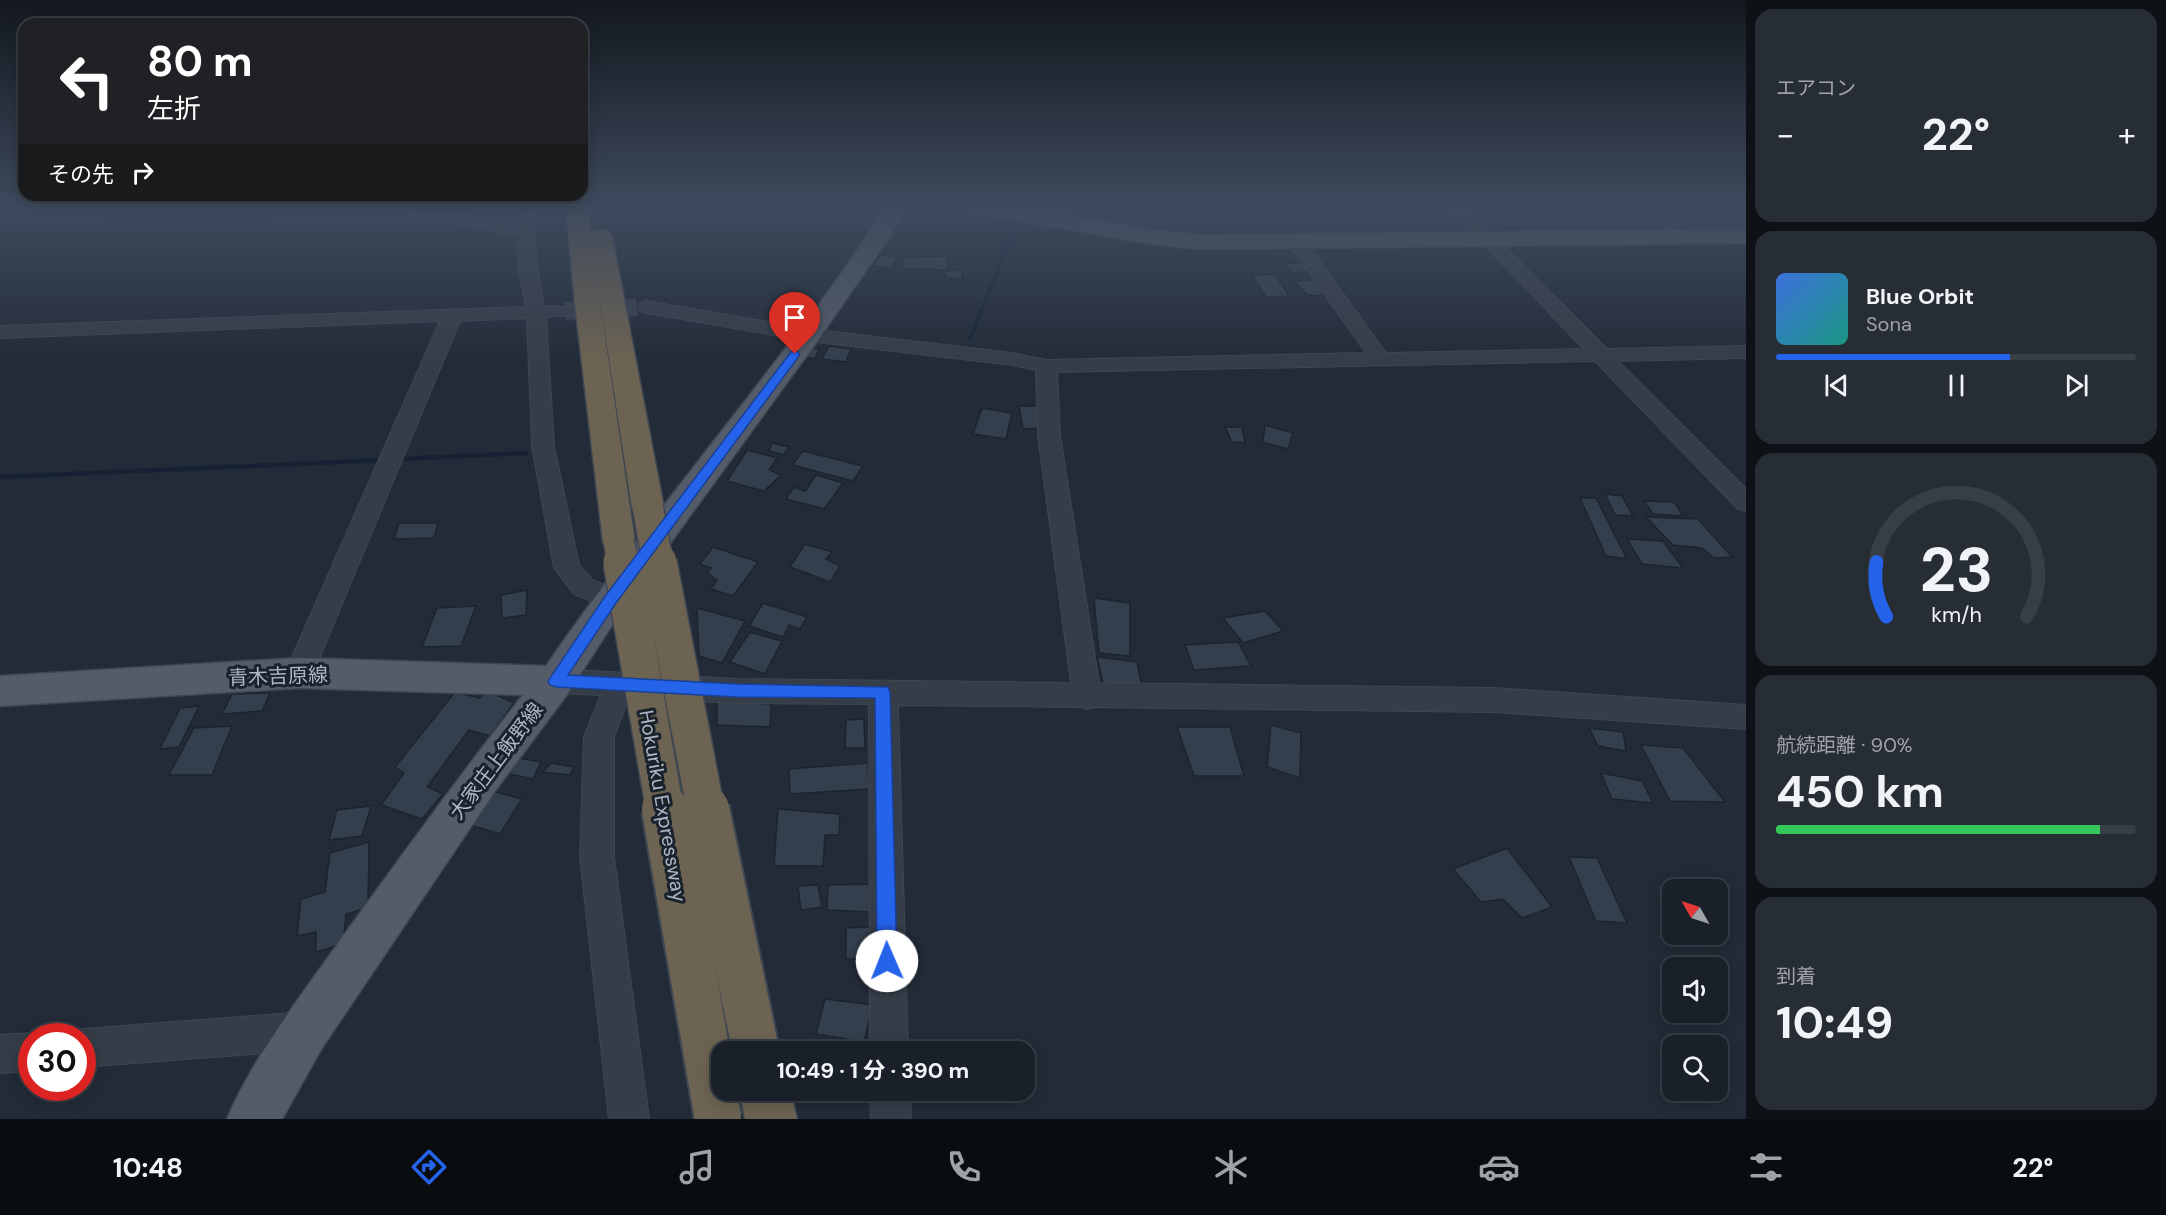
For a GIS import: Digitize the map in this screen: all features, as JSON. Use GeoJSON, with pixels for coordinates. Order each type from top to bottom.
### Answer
{"type":"FeatureCollection","features":[{"type":"Feature","properties":{"kind":"highway","name":"Hokuriku Expressway"},"geometry":{"type":"LineString","coordinates":[[583,259],[620,542],[718,1119]]}},
{"type":"Feature","properties":{"kind":"highway","name":"Hokuriku Expressway"},"geometry":{"type":"LineString","coordinates":[[605,259],[674,656],[754,1041]]}},
{"type":"Feature","properties":{"kind":"highway"},"geometry":{"type":"LineString","coordinates":[[767,1101],[771,1119]]}},
{"type":"Feature","properties":{"kind":"main road","name":"大家庄上飯野線"},"geometry":{"type":"LineString","coordinates":[[253,1119],[305,1031],[481,778],[556,681],[611,599],[809,335],[863,259]]}},
{"type":"Feature","properties":{"kind":"main road","name":"青木吉原線"},"geometry":{"type":"LineString","coordinates":[[0,692],[299,672],[556,681]]}},
{"type":"Feature","properties":{"kind":"street"},"geometry":{"type":"LineString","coordinates":[[527,259],[536,312],[543,446],[567,567],[583,587],[611,599]]}},
{"type":"Feature","properties":{"kind":"street"},"geometry":{"type":"LineString","coordinates":[[1309,259],[1380,359]]}},
{"type":"Feature","properties":{"kind":"street"},"geometry":{"type":"LineString","coordinates":[[1508,259],[1746,503]]}},
{"type":"Feature","properties":{"kind":"street"},"geometry":{"type":"LineString","coordinates":[[648,307],[809,335],[1012,359],[1046,366],[1746,352]]}},
{"type":"Feature","properties":{"kind":"street"},"geometry":{"type":"LineString","coordinates":[[0,332],[565,311]]}},
{"type":"Feature","properties":{"kind":"street"},"geometry":{"type":"LineString","coordinates":[[299,672],[452,316]]}},
{"type":"Feature","properties":{"kind":"street"},"geometry":{"type":"LineString","coordinates":[[1046,366],[1049,435],[1088,697]]}},
{"type":"Feature","properties":{"kind":"street"},"geometry":{"type":"LineString","coordinates":[[556,681],[737,691],[1088,697],[1494,700],[1746,717]]}},
{"type":"Feature","properties":{"kind":"street"},"geometry":{"type":"LineString","coordinates":[[620,684],[599,737],[597,857],[629,1119]]}},
{"type":"Feature","properties":{"kind":"street"},"geometry":{"type":"LineString","coordinates":[[883,692],[889,1041]]}},
{"type":"Feature","properties":{"kind":"street"},"geometry":{"type":"LineString","coordinates":[[96,1047],[305,1031]]}},
{"type":"Feature","properties":{"kind":"street"},"geometry":{"type":"LineString","coordinates":[[0,1054],[18,1053]]}},
{"type":"Feature","properties":{"kind":"street"},"geometry":{"type":"LineString","coordinates":[[890,1101],[891,1119]]}},
{"type":"Feature","properties":{"kind":"building"},"geometry":{"type":"Polygon","coordinates":[[[877,259],[896,259],[891,268],[873,266],[877,259]]]}},
{"type":"Feature","properties":{"kind":"building"},"geometry":{"type":"Polygon","coordinates":[[[904,259],[947,259],[948,270],[903,269],[904,259]]]}},
{"type":"Feature","properties":{"kind":"building"},"geometry":{"type":"Polygon","coordinates":[[[1304,262],[1313,271],[1292,273],[1283,264],[1304,262]]]}},
{"type":"Feature","properties":{"kind":"building"},"geometry":{"type":"Polygon","coordinates":[[[962,270],[962,279],[946,278],[944,271],[962,270]]]}},
{"type":"Feature","properties":{"kind":"building"},"geometry":{"type":"Polygon","coordinates":[[[1275,274],[1289,296],[1266,297],[1252,275],[1275,274]]]}},
{"type":"Feature","properties":{"kind":"building"},"geometry":{"type":"Polygon","coordinates":[[[1317,280],[1324,296],[1307,295],[1294,281],[1317,280]]]}},
{"type":"Feature","properties":{"kind":"building"},"geometry":{"type":"Polygon","coordinates":[[[829,346],[851,349],[846,362],[822,359],[829,346]]]}},
{"type":"Feature","properties":{"kind":"building"},"geometry":{"type":"Polygon","coordinates":[[[806,347],[819,349],[815,359],[801,357],[806,347]]]}},
{"type":"Feature","properties":{"kind":"building"},"geometry":{"type":"Polygon","coordinates":[[[1019,406],[1042,406],[1044,428],[1023,429],[1019,406]]]}},
{"type":"Feature","properties":{"kind":"building"},"geometry":{"type":"Polygon","coordinates":[[[982,408],[1012,413],[1006,439],[973,434],[982,408]]]}},
{"type":"Feature","properties":{"kind":"building"},"geometry":{"type":"Polygon","coordinates":[[[1265,425],[1293,433],[1288,449],[1263,442],[1265,425]]]}},
{"type":"Feature","properties":{"kind":"building"},"geometry":{"type":"Polygon","coordinates":[[[1225,427],[1242,427],[1245,443],[1232,442],[1225,427]]]}},
{"type":"Feature","properties":{"kind":"building"},"geometry":{"type":"Polygon","coordinates":[[[772,443],[789,447],[784,455],[769,451],[772,443]]]}},
{"type":"Feature","properties":{"kind":"building"},"geometry":{"type":"Polygon","coordinates":[[[747,450],[777,458],[769,470],[781,475],[764,491],[727,481],[747,450]]]}},
{"type":"Feature","properties":{"kind":"building"},"geometry":{"type":"Polygon","coordinates":[[[803,451],[863,466],[853,481],[792,465],[803,451]]]}},
{"type":"Feature","properties":{"kind":"building"},"geometry":{"type":"Polygon","coordinates":[[[816,475],[843,483],[824,509],[786,499],[794,487],[805,491],[816,475]]]}},
{"type":"Feature","properties":{"kind":"building"},"geometry":{"type":"Polygon","coordinates":[[[1605,494],[1622,496],[1633,516],[1615,515],[1605,494]]]}},
{"type":"Feature","properties":{"kind":"building"},"geometry":{"type":"Polygon","coordinates":[[[1580,498],[1596,498],[1627,559],[1606,556],[1580,498]]]}},
{"type":"Feature","properties":{"kind":"building"},"geometry":{"type":"Polygon","coordinates":[[[1644,501],[1674,502],[1683,516],[1653,514],[1644,501]]]}},
{"type":"Feature","properties":{"kind":"building"},"geometry":{"type":"Polygon","coordinates":[[[1646,517],[1698,519],[1732,557],[1714,558],[1702,548],[1673,545],[1646,517]]]}},
{"type":"Feature","properties":{"kind":"building"},"geometry":{"type":"Polygon","coordinates":[[[399,523],[438,523],[434,538],[394,539],[399,523]]]}},
{"type":"Feature","properties":{"kind":"building"},"geometry":{"type":"Polygon","coordinates":[[[1627,539],[1663,541],[1683,568],[1642,564],[1627,539]]]}},
{"type":"Feature","properties":{"kind":"building"},"geometry":{"type":"Polygon","coordinates":[[[805,544],[832,552],[826,559],[840,566],[830,582],[790,567],[805,544]]]}},
{"type":"Feature","properties":{"kind":"building"},"geometry":{"type":"Polygon","coordinates":[[[713,547],[758,562],[733,596],[711,589],[717,580],[707,573],[711,568],[700,564],[713,547]]]}},
{"type":"Feature","properties":{"kind":"building"},"geometry":{"type":"Polygon","coordinates":[[[527,590],[526,615],[502,618],[501,595],[527,590]]]}},
{"type":"Feature","properties":{"kind":"building"},"geometry":{"type":"Polygon","coordinates":[[[1094,598],[1130,603],[1130,656],[1099,653],[1094,598]]]}},
{"type":"Feature","properties":{"kind":"building"},"geometry":{"type":"Polygon","coordinates":[[[763,603],[807,617],[800,629],[789,625],[783,637],[749,626],[763,603]]]}},
{"type":"Feature","properties":{"kind":"building"},"geometry":{"type":"Polygon","coordinates":[[[476,606],[461,646],[422,647],[437,608],[476,606]]]}},
{"type":"Feature","properties":{"kind":"building"},"geometry":{"type":"Polygon","coordinates":[[[697,608],[745,621],[722,663],[699,656],[697,608]]]}},
{"type":"Feature","properties":{"kind":"building"},"geometry":{"type":"Polygon","coordinates":[[[1265,611],[1283,631],[1243,643],[1223,618],[1265,611]]]}},
{"type":"Feature","properties":{"kind":"building"},"geometry":{"type":"Polygon","coordinates":[[[750,632],[782,641],[765,674],[730,662],[750,632]]]}},
{"type":"Feature","properties":{"kind":"building"},"geometry":{"type":"Polygon","coordinates":[[[1238,642],[1251,666],[1194,670],[1185,645],[1238,642]]]}},
{"type":"Feature","properties":{"kind":"building"},"geometry":{"type":"Polygon","coordinates":[[[1097,657],[1137,662],[1142,687],[1104,687],[1097,657]]]}},
{"type":"Feature","properties":{"kind":"building"},"geometry":{"type":"Polygon","coordinates":[[[487,691],[514,703],[490,736],[469,730],[427,787],[443,794],[422,819],[381,805],[404,773],[395,767],[455,692],[479,698],[487,691]]]}},
{"type":"Feature","properties":{"kind":"building"},"geometry":{"type":"Polygon","coordinates":[[[270,693],[262,711],[222,714],[232,694],[270,693]]]}},
{"type":"Feature","properties":{"kind":"building"},"geometry":{"type":"Polygon","coordinates":[[[717,702],[771,704],[770,727],[717,725],[717,702]]]}},
{"type":"Feature","properties":{"kind":"building"},"geometry":{"type":"Polygon","coordinates":[[[199,706],[179,747],[160,749],[180,708],[199,706]]]}},
{"type":"Feature","properties":{"kind":"building"},"geometry":{"type":"Polygon","coordinates":[[[864,719],[865,748],[845,748],[846,720],[864,719]]]}},
{"type":"Feature","properties":{"kind":"building"},"geometry":{"type":"Polygon","coordinates":[[[1271,725],[1301,733],[1300,778],[1267,767],[1271,725]]]}},
{"type":"Feature","properties":{"kind":"building"},"geometry":{"type":"Polygon","coordinates":[[[232,726],[212,775],[169,775],[194,728],[232,726]]]}},
{"type":"Feature","properties":{"kind":"building"},"geometry":{"type":"Polygon","coordinates":[[[1177,727],[1230,727],[1244,776],[1194,776],[1177,727]]]}},
{"type":"Feature","properties":{"kind":"building"},"geometry":{"type":"Polygon","coordinates":[[[1589,728],[1623,732],[1626,751],[1598,746],[1589,728]]]}},
{"type":"Feature","properties":{"kind":"building"},"geometry":{"type":"Polygon","coordinates":[[[1641,745],[1683,748],[1725,802],[1670,801],[1641,745]]]}},
{"type":"Feature","properties":{"kind":"building"},"geometry":{"type":"Polygon","coordinates":[[[513,757],[541,762],[533,779],[504,773],[513,757]]]}},
{"type":"Feature","properties":{"kind":"building"},"geometry":{"type":"Polygon","coordinates":[[[551,763],[574,767],[570,775],[543,772],[551,763]]]}},
{"type":"Feature","properties":{"kind":"building"},"geometry":{"type":"Polygon","coordinates":[[[868,763],[869,789],[790,794],[789,769],[868,763]]]}},
{"type":"Feature","properties":{"kind":"building"},"geometry":{"type":"Polygon","coordinates":[[[1601,773],[1642,781],[1653,803],[1612,799],[1601,773]]]}},
{"type":"Feature","properties":{"kind":"building"},"geometry":{"type":"Polygon","coordinates":[[[492,791],[522,799],[500,834],[470,825],[492,791]]]}},
{"type":"Feature","properties":{"kind":"building"},"geometry":{"type":"Polygon","coordinates":[[[371,806],[362,836],[329,840],[337,810],[371,806]]]}},
{"type":"Feature","properties":{"kind":"building"},"geometry":{"type":"Polygon","coordinates":[[[778,809],[840,814],[839,835],[825,835],[823,866],[774,866],[778,809]]]}},
{"type":"Feature","properties":{"kind":"building"},"geometry":{"type":"Polygon","coordinates":[[[369,842],[368,908],[346,914],[343,944],[316,952],[316,932],[297,936],[301,899],[325,892],[330,853],[369,842]]]}},
{"type":"Feature","properties":{"kind":"building"},"geometry":{"type":"Polygon","coordinates":[[[1507,848],[1552,907],[1522,918],[1503,899],[1481,902],[1453,869],[1507,848]]]}},
{"type":"Feature","properties":{"kind":"building"},"geometry":{"type":"Polygon","coordinates":[[[1569,857],[1597,858],[1627,923],[1596,921],[1569,857]]]}},
{"type":"Feature","properties":{"kind":"building"},"geometry":{"type":"Polygon","coordinates":[[[869,884],[870,912],[827,910],[828,885],[869,884]]]}},
{"type":"Feature","properties":{"kind":"building"},"geometry":{"type":"Polygon","coordinates":[[[818,885],[822,907],[801,910],[798,886],[818,885]]]}},
{"type":"Feature","properties":{"kind":"building"},"geometry":{"type":"Polygon","coordinates":[[[870,927],[872,959],[846,959],[846,928],[870,927]]]}},
{"type":"Feature","properties":{"kind":"building"},"geometry":{"type":"Polygon","coordinates":[[[825,999],[873,1005],[864,1041],[816,1034],[825,999]]]}},
{"type":"Feature","properties":{"kind":"waterway"},"geometry":{"type":"LineString","coordinates":[[970,339],[1002,259]]}},
{"type":"Feature","properties":{"kind":"waterway"},"geometry":{"type":"LineString","coordinates":[[396,459],[526,453]]}},
{"type":"Feature","properties":{"kind":"waterway"},"geometry":{"type":"LineString","coordinates":[[0,477],[384,460]]}},
{"type":"Feature","properties":{"kind":"tunnel"},"geometry":{"type":"LineString","coordinates":[[565,311],[647,307]]}},
{"type":"Feature","properties":{"kind":"route"},"geometry":{"type":"LineString","coordinates":[[795,354],[611,599],[556,681],[737,691],[883,692],[887,961]]}}]}
